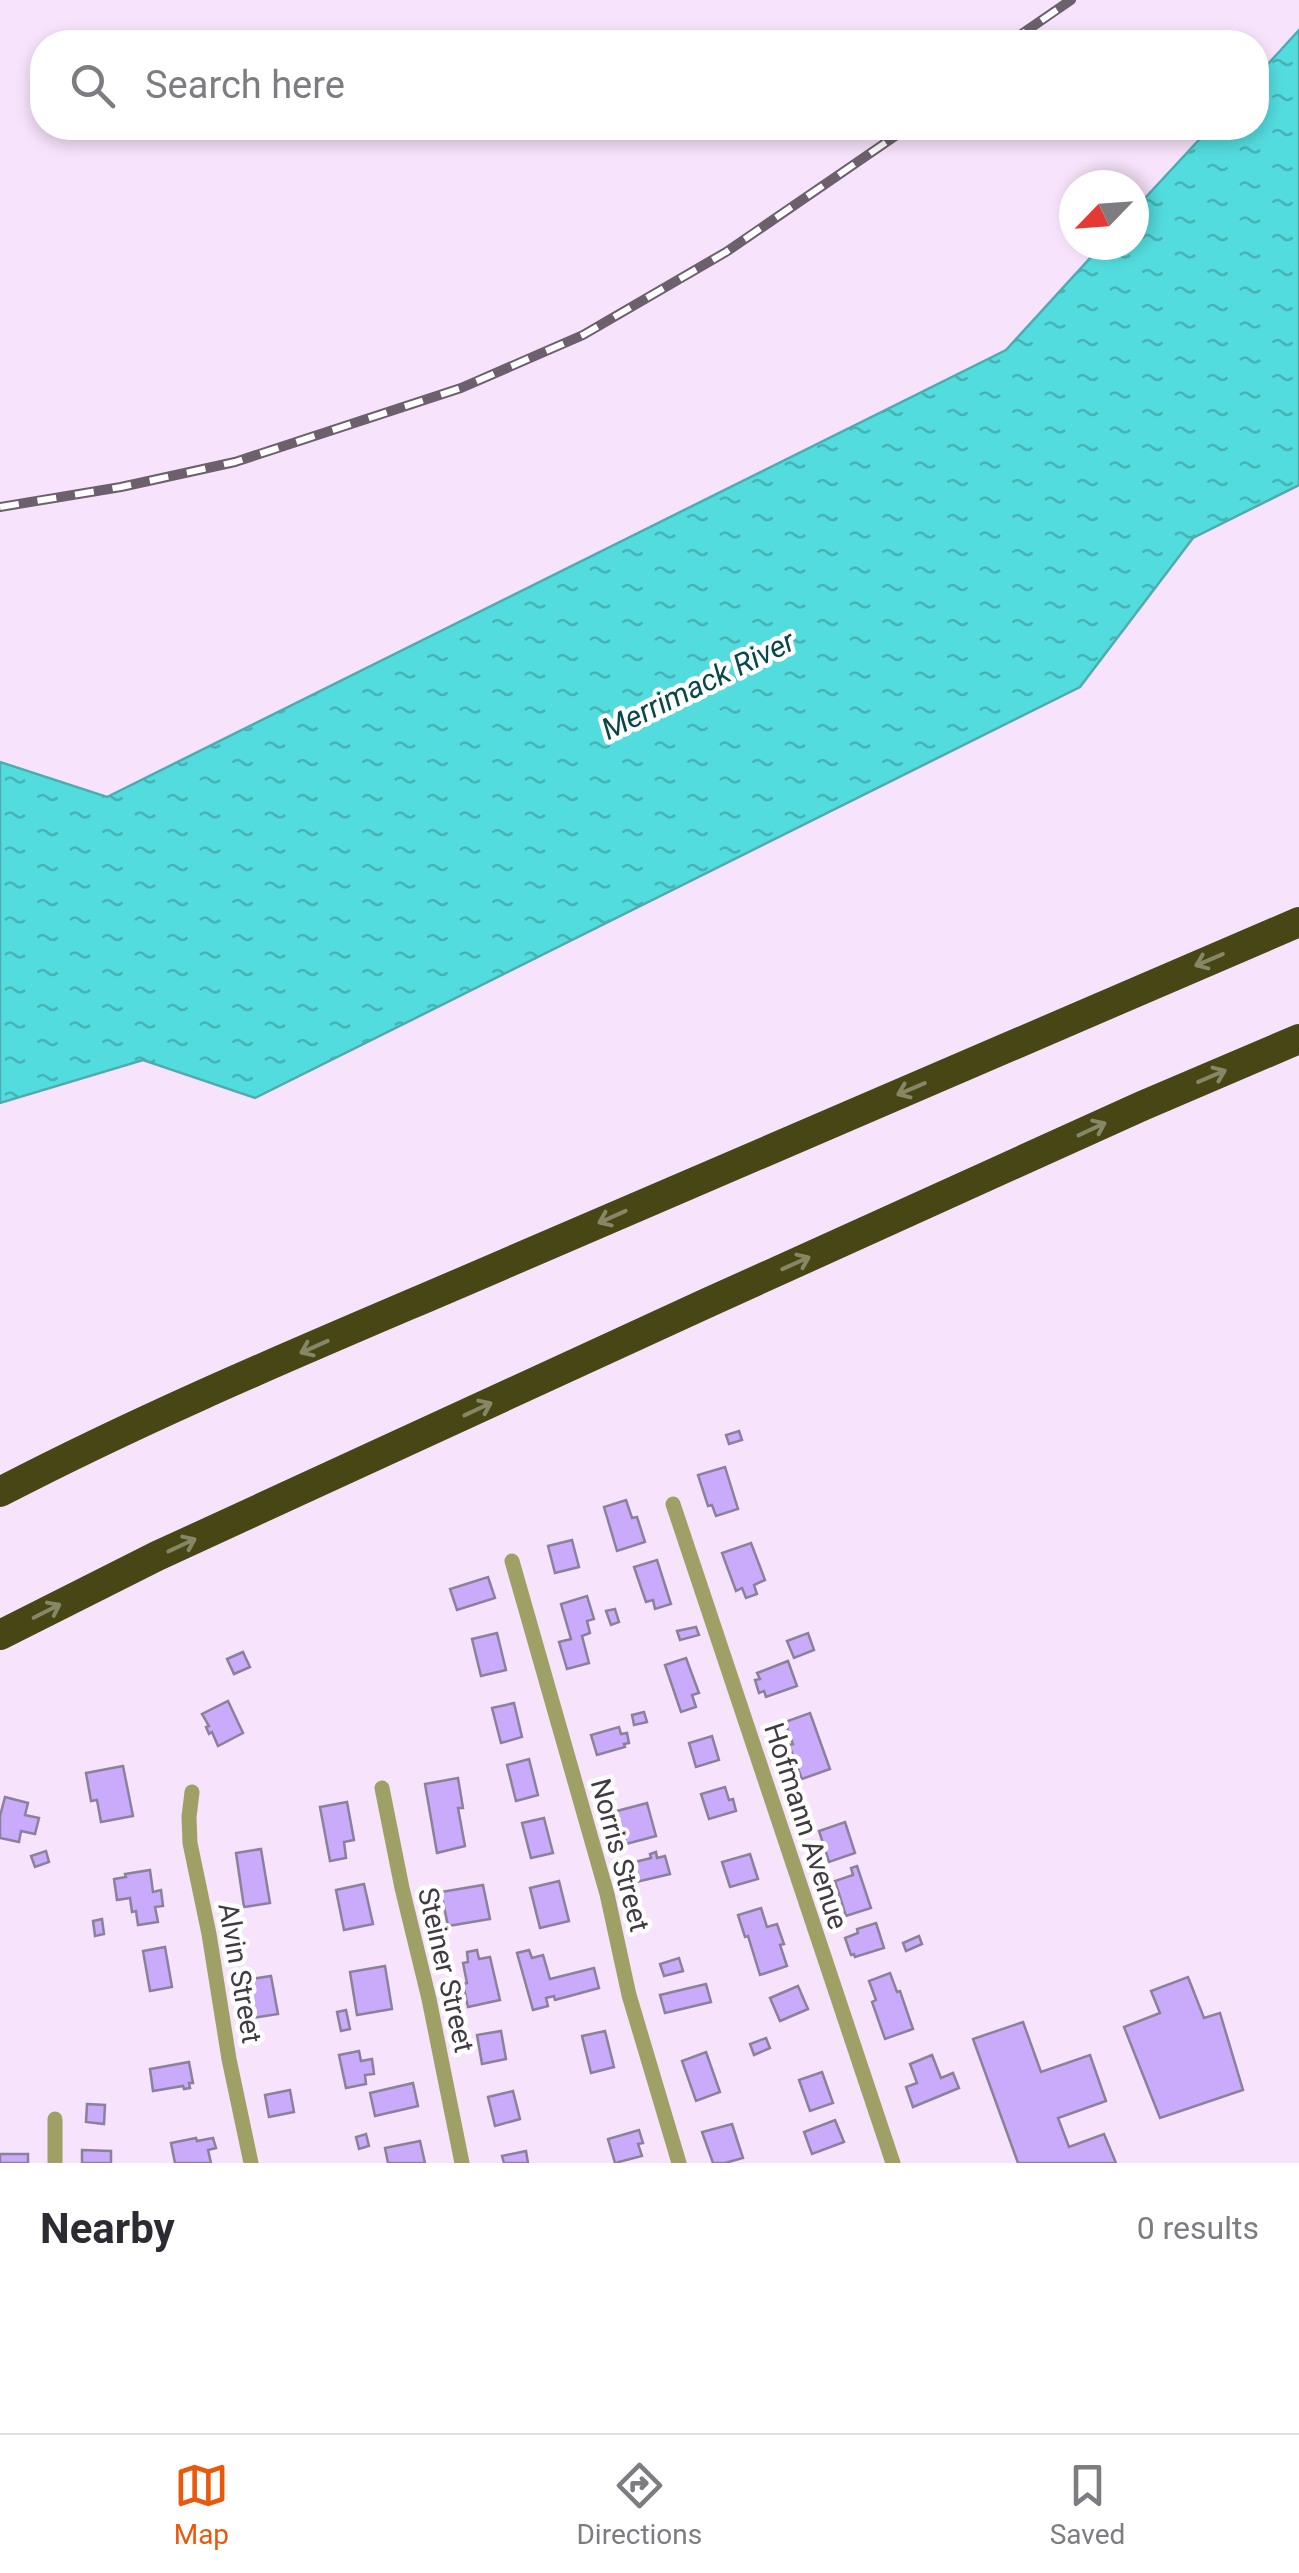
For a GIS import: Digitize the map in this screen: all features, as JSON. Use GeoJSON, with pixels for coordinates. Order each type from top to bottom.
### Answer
{"type":"FeatureCollection","features":[{"type":"Feature","properties":{"kind":"highway"},"geometry":{"type":"LineString","coordinates":[[0,1492],[84,1448],[732,1164],[1299,922]]}},
{"type":"Feature","properties":{"kind":"highway"},"geometry":{"type":"LineString","coordinates":[[0,1635],[156,1556],[1124,1114],[1294,1042]]}},
{"type":"Feature","properties":{"kind":"street","name":"Hofmann Avenue"},"geometry":{"type":"LineString","coordinates":[[672,1504],[893,2163]]}},
{"type":"Feature","properties":{"kind":"street","name":"Norris Street"},"geometry":{"type":"LineString","coordinates":[[512,1560],[603,1878],[629,1996],[679,2163]]}},
{"type":"Feature","properties":{"kind":"street","name":"Steiner Street"},"geometry":{"type":"LineString","coordinates":[[382,1788],[462,2163]]}},
{"type":"Feature","properties":{"kind":"street","name":"Alvin Street"},"geometry":{"type":"LineString","coordinates":[[192,1792],[190,1843],[251,2163]]}},
{"type":"Feature","properties":{"kind":"street"},"geometry":{"type":"LineString","coordinates":[[55,2119],[55,2163]]}},
{"type":"Feature","properties":{"kind":"water","name":"Merrimack River"},"geometry":{"type":"Polygon","coordinates":[[[1299,30],[1299,485],[1193,538],[1080,687],[255,1098],[143,1060],[0,1103],[0,762],[107,797],[1006,350],[1088,260],[1149,260],[1149,194],[1199,140],[1269,140],[1269,63],[1299,30]]]}},
{"type":"Feature","properties":{"kind":"building"},"geometry":{"type":"Polygon","coordinates":[[[739,1431],[742,1440],[729,1444],[726,1435],[739,1431]]]}},
{"type":"Feature","properties":{"kind":"building"},"geometry":{"type":"Polygon","coordinates":[[[725,1467],[738,1509],[716,1516],[712,1505],[708,1506],[698,1475],[725,1467]]]}},
{"type":"Feature","properties":{"kind":"building"},"geometry":{"type":"Polygon","coordinates":[[[626,1500],[632,1518],[637,1517],[645,1542],[617,1551],[604,1507],[626,1500]]]}},
{"type":"Feature","properties":{"kind":"building"},"geometry":{"type":"Polygon","coordinates":[[[572,1540],[579,1567],[555,1573],[548,1546],[572,1540]]]}},
{"type":"Feature","properties":{"kind":"building"},"geometry":{"type":"Polygon","coordinates":[[[751,1543],[765,1580],[754,1585],[757,1594],[746,1598],[742,1588],[736,1591],[722,1553],[751,1543]]]}},
{"type":"Feature","properties":{"kind":"building"},"geometry":{"type":"Polygon","coordinates":[[[657,1560],[671,1604],[655,1609],[653,1600],[646,1602],[634,1567],[657,1560]]]}},
{"type":"Feature","properties":{"kind":"building"},"geometry":{"type":"Polygon","coordinates":[[[488,1577],[495,1598],[457,1610],[450,1589],[488,1577]]]}},
{"type":"Feature","properties":{"kind":"building"},"geometry":{"type":"Polygon","coordinates":[[[587,1596],[594,1619],[587,1621],[590,1633],[582,1636],[589,1663],[567,1669],[559,1642],[571,1639],[561,1604],[587,1596]]]}},
{"type":"Feature","properties":{"kind":"building"},"geometry":{"type":"Polygon","coordinates":[[[615,1609],[619,1622],[611,1625],[606,1611],[615,1609]]]}},
{"type":"Feature","properties":{"kind":"building"},"geometry":{"type":"Polygon","coordinates":[[[696,1627],[699,1635],[680,1640],[677,1631],[696,1627]]]}},
{"type":"Feature","properties":{"kind":"building"},"geometry":{"type":"Polygon","coordinates":[[[497,1633],[506,1670],[481,1676],[472,1639],[497,1633]]]}},
{"type":"Feature","properties":{"kind":"building"},"geometry":{"type":"Polygon","coordinates":[[[808,1633],[814,1650],[794,1658],[787,1641],[808,1633]]]}},
{"type":"Feature","properties":{"kind":"building"},"geometry":{"type":"Polygon","coordinates":[[[243,1652],[250,1667],[234,1674],[227,1659],[243,1652]]]}},
{"type":"Feature","properties":{"kind":"building"},"geometry":{"type":"Polygon","coordinates":[[[686,1658],[699,1693],[692,1695],[696,1707],[681,1712],[665,1665],[686,1658]]]}},
{"type":"Feature","properties":{"kind":"building"},"geometry":{"type":"Polygon","coordinates":[[[788,1661],[797,1686],[766,1697],[764,1691],[759,1693],[757,1673],[788,1661]]]}},
{"type":"Feature","properties":{"kind":"building"},"geometry":{"type":"Polygon","coordinates":[[[228,1701],[243,1733],[218,1746],[202,1714],[228,1701]]]}},
{"type":"Feature","properties":{"kind":"building"},"geometry":{"type":"Polygon","coordinates":[[[514,1703],[522,1737],[501,1743],[492,1708],[514,1703]]]}},
{"type":"Feature","properties":{"kind":"building"},"geometry":{"type":"Polygon","coordinates":[[[644,1712],[647,1722],[634,1725],[632,1715],[644,1712]]]}},
{"type":"Feature","properties":{"kind":"building"},"geometry":{"type":"Polygon","coordinates":[[[810,1713],[830,1769],[802,1779],[785,1722],[810,1713]]]}},
{"type":"Feature","properties":{"kind":"building"},"geometry":{"type":"Polygon","coordinates":[[[619,1727],[621,1734],[627,1733],[629,1743],[597,1755],[591,1735],[619,1727]]]}},
{"type":"Feature","properties":{"kind":"building"},"geometry":{"type":"Polygon","coordinates":[[[712,1736],[719,1760],[696,1767],[689,1743],[712,1736]]]}},
{"type":"Feature","properties":{"kind":"building"},"geometry":{"type":"Polygon","coordinates":[[[529,1759],[538,1795],[516,1801],[507,1765],[529,1759]]]}},
{"type":"Feature","properties":{"kind":"building"},"geometry":{"type":"Polygon","coordinates":[[[123,1766],[133,1816],[101,1822],[97,1800],[91,1801],[86,1773],[123,1766]]]}},
{"type":"Feature","properties":{"kind":"building"},"geometry":{"type":"Polygon","coordinates":[[[458,1778],[463,1808],[458,1808],[465,1846],[437,1853],[425,1784],[458,1778]]]}},
{"type":"Feature","properties":{"kind":"building"},"geometry":{"type":"Polygon","coordinates":[[[725,1787],[736,1811],[709,1819],[701,1794],[725,1787]]]}},
{"type":"Feature","properties":{"kind":"building"},"geometry":{"type":"Polygon","coordinates":[[[5,1797],[28,1803],[25,1815],[39,1818],[35,1834],[21,1831],[19,1842],[0,1838],[5,1797]]]}},
{"type":"Feature","properties":{"kind":"building"},"geometry":{"type":"Polygon","coordinates":[[[347,1802],[354,1840],[344,1842],[346,1858],[330,1861],[320,1807],[347,1802]]]}},
{"type":"Feature","properties":{"kind":"building"},"geometry":{"type":"Polygon","coordinates":[[[647,1803],[656,1836],[626,1844],[617,1811],[647,1803]]]}},
{"type":"Feature","properties":{"kind":"building"},"geometry":{"type":"Polygon","coordinates":[[[544,1818],[553,1853],[531,1858],[522,1823],[544,1818]]]}},
{"type":"Feature","properties":{"kind":"building"},"geometry":{"type":"Polygon","coordinates":[[[845,1822],[855,1853],[829,1862],[819,1831],[845,1822]]]}},
{"type":"Feature","properties":{"kind":"building"},"geometry":{"type":"Polygon","coordinates":[[[261,1849],[270,1903],[244,1907],[236,1853],[261,1849]]]}},
{"type":"Feature","properties":{"kind":"building"},"geometry":{"type":"Polygon","coordinates":[[[46,1851],[49,1862],[35,1867],[31,1856],[46,1851]]]}},
{"type":"Feature","properties":{"kind":"building"},"geometry":{"type":"Polygon","coordinates":[[[656,1852],[657,1858],[665,1856],[670,1874],[632,1883],[627,1864],[651,1858],[650,1854],[656,1852]]]}},
{"type":"Feature","properties":{"kind":"building"},"geometry":{"type":"Polygon","coordinates":[[[750,1854],[758,1879],[730,1887],[722,1862],[750,1854]]]}},
{"type":"Feature","properties":{"kind":"building"},"geometry":{"type":"Polygon","coordinates":[[[857,1866],[871,1908],[846,1916],[835,1881],[853,1875],[851,1868],[857,1866]]]}},
{"type":"Feature","properties":{"kind":"building"},"geometry":{"type":"Polygon","coordinates":[[[150,1870],[153,1892],[161,1890],[163,1906],[155,1907],[158,1922],[138,1925],[130,1898],[117,1900],[114,1879],[150,1870]]]}},
{"type":"Feature","properties":{"kind":"building"},"geometry":{"type":"Polygon","coordinates":[[[559,1881],[569,1921],[540,1928],[530,1888],[559,1881]]]}},
{"type":"Feature","properties":{"kind":"building"},"geometry":{"type":"Polygon","coordinates":[[[364,1884],[373,1924],[344,1930],[336,1890],[364,1884]]]}},
{"type":"Feature","properties":{"kind":"building"},"geometry":{"type":"Polygon","coordinates":[[[483,1885],[490,1919],[448,1926],[441,1892],[483,1885]]]}},
{"type":"Feature","properties":{"kind":"building"},"geometry":{"type":"Polygon","coordinates":[[[761,1908],[767,1927],[777,1924],[787,1966],[760,1975],[738,1915],[761,1908]]]}},
{"type":"Feature","properties":{"kind":"building"},"geometry":{"type":"Polygon","coordinates":[[[102,1919],[104,1934],[95,1936],[93,1921],[102,1919]]]}},
{"type":"Feature","properties":{"kind":"building"},"geometry":{"type":"Polygon","coordinates":[[[876,1923],[884,1948],[851,1955],[845,1938],[876,1923]]]}},
{"type":"Feature","properties":{"kind":"building"},"geometry":{"type":"Polygon","coordinates":[[[919,1936],[922,1944],[906,1951],[903,1943],[919,1936]]]}},
{"type":"Feature","properties":{"kind":"building"},"geometry":{"type":"Polygon","coordinates":[[[165,1947],[172,1987],[150,1991],[143,1951],[165,1947]]]}},
{"type":"Feature","properties":{"kind":"building"},"geometry":{"type":"Polygon","coordinates":[[[477,1950],[479,1959],[490,1957],[500,2000],[468,2007],[463,1963],[468,1962],[467,1952],[477,1950]]]}},
{"type":"Feature","properties":{"kind":"building"},"geometry":{"type":"Polygon","coordinates":[[[529,1950],[532,1958],[543,1955],[550,1979],[594,1968],[599,1988],[555,2000],[554,1996],[546,1998],[548,2006],[533,2010],[517,1953],[529,1950]]]}},
{"type":"Feature","properties":{"kind":"building"},"geometry":{"type":"Polygon","coordinates":[[[679,1958],[683,1971],[664,1976],[660,1964],[679,1958]]]}},
{"type":"Feature","properties":{"kind":"building"},"geometry":{"type":"Polygon","coordinates":[[[385,1966],[392,2009],[357,2015],[350,1972],[385,1966]]]}},
{"type":"Feature","properties":{"kind":"building"},"geometry":{"type":"Polygon","coordinates":[[[890,1973],[913,2029],[885,2039],[869,1981],[890,1973]]]}},
{"type":"Feature","properties":{"kind":"building"},"geometry":{"type":"Polygon","coordinates":[[[271,1976],[278,2014],[252,2018],[245,1980],[271,1976]]]}},
{"type":"Feature","properties":{"kind":"building"},"geometry":{"type":"Polygon","coordinates":[[[1188,1977],[1204,2018],[1220,2013],[1243,2090],[1160,2118],[1124,2027],[1160,2013],[1151,1991],[1188,1977]]]}},
{"type":"Feature","properties":{"kind":"building"},"geometry":{"type":"Polygon","coordinates":[[[706,1984],[711,2002],[665,2013],[660,1995],[706,1984]]]}},
{"type":"Feature","properties":{"kind":"building"},"geometry":{"type":"Polygon","coordinates":[[[798,1986],[808,2009],[780,2021],[770,1998],[798,1986]]]}},
{"type":"Feature","properties":{"kind":"building"},"geometry":{"type":"Polygon","coordinates":[[[346,2010],[350,2029],[341,2031],[337,2012],[346,2010]]]}},
{"type":"Feature","properties":{"kind":"building"},"geometry":{"type":"Polygon","coordinates":[[[1023,2022],[1041,2072],[1090,2055],[1106,2101],[1058,2118],[1069,2147],[1104,2134],[1116,2163],[1018,2163],[973,2039],[1023,2022]]]}},
{"type":"Feature","properties":{"kind":"building"},"geometry":{"type":"Polygon","coordinates":[[[501,2031],[506,2059],[482,2064],[477,2035],[501,2031]]]}},
{"type":"Feature","properties":{"kind":"building"},"geometry":{"type":"Polygon","coordinates":[[[605,2031],[614,2067],[591,2073],[582,2036],[605,2031]]]}},
{"type":"Feature","properties":{"kind":"building"},"geometry":{"type":"Polygon","coordinates":[[[766,2038],[770,2048],[754,2055],[750,2044],[766,2038]]]}},
{"type":"Feature","properties":{"kind":"building"},"geometry":{"type":"Polygon","coordinates":[[[359,2051],[361,2061],[372,2059],[374,2074],[365,2075],[366,2084],[346,2088],[339,2055],[359,2051]]]}},
{"type":"Feature","properties":{"kind":"building"},"geometry":{"type":"Polygon","coordinates":[[[706,2052],[720,2092],[696,2101],[682,2061],[706,2052]]]}},
{"type":"Feature","properties":{"kind":"building"},"geometry":{"type":"Polygon","coordinates":[[[932,2055],[941,2078],[953,2073],[959,2088],[913,2107],[906,2087],[917,2083],[910,2064],[932,2055]]]}},
{"type":"Feature","properties":{"kind":"building"},"geometry":{"type":"Polygon","coordinates":[[[189,2062],[193,2083],[189,2083],[190,2088],[153,2091],[150,2069],[189,2062]]]}},
{"type":"Feature","properties":{"kind":"building"},"geometry":{"type":"Polygon","coordinates":[[[822,2072],[833,2103],[810,2111],[799,2080],[822,2072]]]}},
{"type":"Feature","properties":{"kind":"building"},"geometry":{"type":"Polygon","coordinates":[[[413,2083],[418,2106],[375,2116],[370,2093],[413,2083]]]}},
{"type":"Feature","properties":{"kind":"building"},"geometry":{"type":"Polygon","coordinates":[[[290,2090],[294,2112],[269,2117],[265,2095],[290,2090]]]}},
{"type":"Feature","properties":{"kind":"building"},"geometry":{"type":"Polygon","coordinates":[[[513,2091],[520,2119],[495,2126],[488,2097],[513,2091]]]}},
{"type":"Feature","properties":{"kind":"building"},"geometry":{"type":"Polygon","coordinates":[[[87,2104],[105,2105],[104,2124],[86,2122],[87,2104]]]}},
{"type":"Feature","properties":{"kind":"building"},"geometry":{"type":"Polygon","coordinates":[[[835,2120],[844,2142],[812,2154],[804,2132],[835,2120]]]}},
{"type":"Feature","properties":{"kind":"building"},"geometry":{"type":"Polygon","coordinates":[[[732,2124],[743,2158],[713,2163],[702,2132],[732,2124]]]}},
{"type":"Feature","properties":{"kind":"building"},"geometry":{"type":"Polygon","coordinates":[[[639,2130],[642,2156],[615,2163],[608,2139],[639,2130]]]}},
{"type":"Feature","properties":{"kind":"building"},"geometry":{"type":"Polygon","coordinates":[[[366,2134],[369,2146],[359,2149],[356,2137],[366,2134]]]}},
{"type":"Feature","properties":{"kind":"building"},"geometry":{"type":"Polygon","coordinates":[[[213,2138],[216,2148],[208,2150],[211,2163],[175,2163],[171,2143],[213,2138]]]}},
{"type":"Feature","properties":{"kind":"building"},"geometry":{"type":"Polygon","coordinates":[[[420,2141],[425,2163],[388,2163],[385,2148],[420,2141]]]}},
{"type":"Feature","properties":{"kind":"building"},"geometry":{"type":"Polygon","coordinates":[[[82,2150],[111,2151],[111,2163],[82,2163],[82,2150]]]}},
{"type":"Feature","properties":{"kind":"building"},"geometry":{"type":"Polygon","coordinates":[[[526,2151],[528,2163],[504,2163],[502,2156],[526,2151]]]}},
{"type":"Feature","properties":{"kind":"building"},"geometry":{"type":"Polygon","coordinates":[[[0,2154],[28,2154],[28,2163],[0,2163],[0,2154]]]}},
{"type":"Feature","properties":{"kind":"railway"},"geometry":{"type":"LineString","coordinates":[[1027,30],[1071,0]]}},
{"type":"Feature","properties":{"kind":"railway"},"geometry":{"type":"LineString","coordinates":[[0,507],[121,487],[235,462],[461,388],[583,335],[726,252],[889,140]]}}]}
